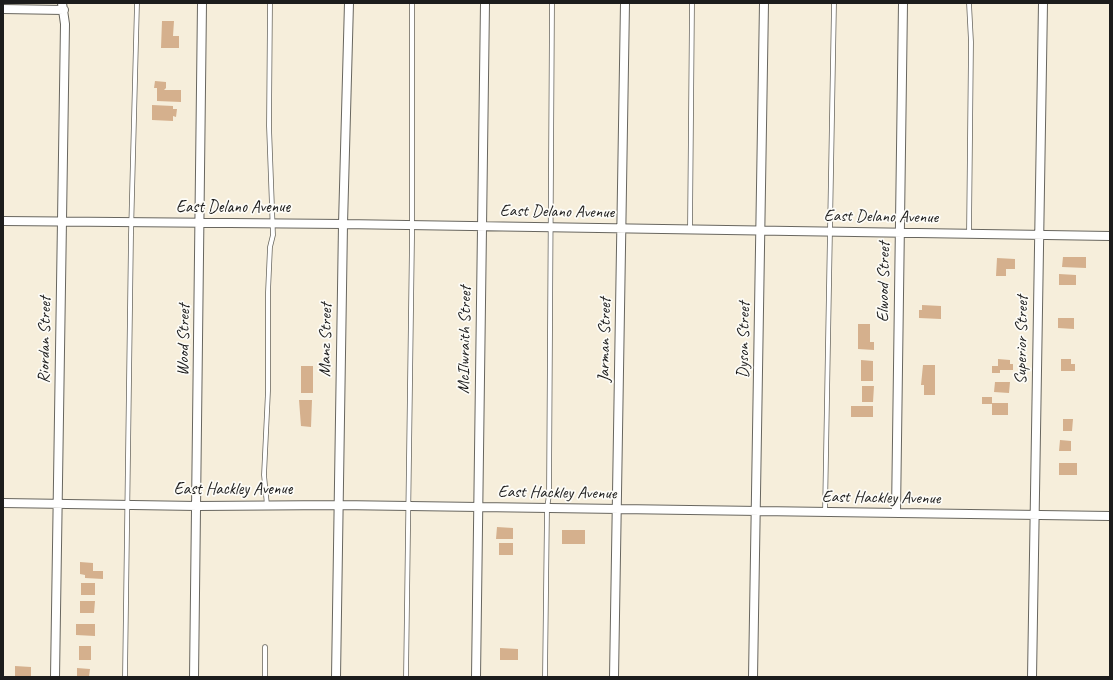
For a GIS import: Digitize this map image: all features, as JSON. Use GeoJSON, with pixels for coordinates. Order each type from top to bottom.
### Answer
{"type":"FeatureCollection","features":[{"type":"Feature","properties":{"kind":"street","name":"Wood Street"},"geometry":{"type":"LineString","coordinates":[[194,677],[202,3]]}},
{"type":"Feature","properties":{"kind":"street","name":"Manz Street"},"geometry":{"type":"LineString","coordinates":[[336,677],[343,224],[349,3]]}},
{"type":"Feature","properties":{"kind":"street","name":"McIlwraith Street"},"geometry":{"type":"LineString","coordinates":[[476,677],[485,3]]}},
{"type":"Feature","properties":{"kind":"street","name":"Jarman Street"},"geometry":{"type":"LineString","coordinates":[[614,677],[622,228],[624,3]]}},
{"type":"Feature","properties":{"kind":"street","name":"Dyson Street"},"geometry":{"type":"LineString","coordinates":[[753,677],[764,3]]}},
{"type":"Feature","properties":{"kind":"street","name":"Elwood Street"},"geometry":{"type":"LineString","coordinates":[[896,513],[903,3]]}},
{"type":"Feature","properties":{"kind":"street","name":"Superior Street"},"geometry":{"type":"LineString","coordinates":[[1032,677],[1043,3]]}},
{"type":"Feature","properties":{"kind":"street"},"geometry":{"type":"LineString","coordinates":[[3,9],[63,6]]}},
{"type":"Feature","properties":{"kind":"street","name":"Riordan Street"},"geometry":{"type":"LineString","coordinates":[[55,677],[62,222],[63,6]]}},
{"type":"Feature","properties":{"kind":"street","name":"East Delano Avenue"},"geometry":{"type":"LineString","coordinates":[[3,222],[272,223],[1110,236]]}},
{"type":"Feature","properties":{"kind":"street","name":"East Hackley Avenue"},"geometry":{"type":"LineString","coordinates":[[3,503],[197,506],[339,505],[1110,516]]}},
{"type":"Feature","properties":{"kind":"lane"},"geometry":{"type":"LineString","coordinates":[[125,677],[137,3]]}},
{"type":"Feature","properties":{"kind":"lane"},"geometry":{"type":"LineString","coordinates":[[267,505],[264,475],[268,391],[268,292],[272,223],[269,126],[270,3]]}},
{"type":"Feature","properties":{"kind":"lane"},"geometry":{"type":"LineString","coordinates":[[406,677],[413,225],[412,3]]}},
{"type":"Feature","properties":{"kind":"lane"},"geometry":{"type":"LineString","coordinates":[[545,677],[547,508],[549,495],[552,3]]}},
{"type":"Feature","properties":{"kind":"lane"},"geometry":{"type":"LineString","coordinates":[[690,229],[692,3]]}},
{"type":"Feature","properties":{"kind":"lane"},"geometry":{"type":"LineString","coordinates":[[825,512],[834,3]]}},
{"type":"Feature","properties":{"kind":"lane"},"geometry":{"type":"LineString","coordinates":[[969,3],[971,42],[969,234]]}},
{"type":"Feature","properties":{"kind":"lane"},"geometry":{"type":"LineString","coordinates":[[265,647],[265,677]]}},
{"type":"Feature","properties":{"kind":"building"},"geometry":{"type":"Polygon","coordinates":[[[162,21],[174,21],[173,36],[179,36],[179,48],[161,48],[162,21]]]}},
{"type":"Feature","properties":{"kind":"building"},"geometry":{"type":"Polygon","coordinates":[[[155,81],[166,82],[166,88],[164,90],[181,90],[181,102],[157,101],[157,88],[154,88],[155,81]]]}},
{"type":"Feature","properties":{"kind":"building"},"geometry":{"type":"Polygon","coordinates":[[[152,105],[173,106],[173,109],[177,109],[176,117],[173,116],[173,121],[152,120],[152,105]]]}},
{"type":"Feature","properties":{"kind":"building"},"geometry":{"type":"Polygon","coordinates":[[[1063,257],[1086,257],[1086,268],[1062,267],[1063,257]]]}},
{"type":"Feature","properties":{"kind":"building"},"geometry":{"type":"Polygon","coordinates":[[[997,258],[1015,259],[1015,269],[1006,269],[1006,276],[996,276],[997,258]]]}},
{"type":"Feature","properties":{"kind":"building"},"geometry":{"type":"Polygon","coordinates":[[[1059,274],[1076,275],[1076,285],[1059,285],[1059,274]]]}},
{"type":"Feature","properties":{"kind":"building"},"geometry":{"type":"Polygon","coordinates":[[[922,305],[941,306],[941,319],[919,318],[919,310],[922,310],[922,305]]]}},
{"type":"Feature","properties":{"kind":"building"},"geometry":{"type":"Polygon","coordinates":[[[1058,318],[1074,318],[1074,329],[1058,328],[1058,318]]]}},
{"type":"Feature","properties":{"kind":"building"},"geometry":{"type":"Polygon","coordinates":[[[858,324],[870,324],[870,342],[874,342],[874,350],[858,349],[858,324]]]}},
{"type":"Feature","properties":{"kind":"building"},"geometry":{"type":"Polygon","coordinates":[[[998,359],[1010,360],[1010,364],[1013,364],[1013,370],[1000,370],[1000,373],[992,373],[992,366],[998,366],[998,359]]]}},
{"type":"Feature","properties":{"kind":"building"},"geometry":{"type":"Polygon","coordinates":[[[1061,359],[1071,359],[1071,364],[1075,364],[1075,371],[1061,371],[1061,359]]]}},
{"type":"Feature","properties":{"kind":"building"},"geometry":{"type":"Polygon","coordinates":[[[861,360],[873,361],[873,381],[861,381],[861,360]]]}},
{"type":"Feature","properties":{"kind":"building"},"geometry":{"type":"Polygon","coordinates":[[[923,365],[935,365],[935,395],[924,395],[924,385],[921,385],[923,365]]]}},
{"type":"Feature","properties":{"kind":"building"},"geometry":{"type":"Polygon","coordinates":[[[301,366],[313,366],[313,393],[301,393],[301,366]]]}},
{"type":"Feature","properties":{"kind":"building"},"geometry":{"type":"Polygon","coordinates":[[[995,382],[1010,382],[1009,393],[994,392],[995,382]]]}},
{"type":"Feature","properties":{"kind":"building"},"geometry":{"type":"Polygon","coordinates":[[[862,386],[874,386],[873,402],[862,402],[862,386]]]}},
{"type":"Feature","properties":{"kind":"building"},"geometry":{"type":"Polygon","coordinates":[[[982,397],[992,397],[992,403],[1008,403],[1008,415],[992,415],[992,404],[982,404],[982,397]]]}},
{"type":"Feature","properties":{"kind":"building"},"geometry":{"type":"Polygon","coordinates":[[[299,400],[312,400],[311,427],[301,426],[299,400]]]}},
{"type":"Feature","properties":{"kind":"building"},"geometry":{"type":"Polygon","coordinates":[[[851,406],[873,406],[873,417],[851,417],[851,406]]]}},
{"type":"Feature","properties":{"kind":"building"},"geometry":{"type":"Polygon","coordinates":[[[1063,419],[1073,419],[1072,431],[1063,431],[1063,419]]]}},
{"type":"Feature","properties":{"kind":"building"},"geometry":{"type":"Polygon","coordinates":[[[1060,440],[1071,441],[1071,451],[1059,451],[1060,440]]]}},
{"type":"Feature","properties":{"kind":"building"},"geometry":{"type":"Polygon","coordinates":[[[1059,463],[1077,463],[1077,475],[1059,475],[1059,463]]]}},
{"type":"Feature","properties":{"kind":"building"},"geometry":{"type":"Polygon","coordinates":[[[497,527],[513,528],[513,539],[496,539],[497,527]]]}},
{"type":"Feature","properties":{"kind":"building"},"geometry":{"type":"Polygon","coordinates":[[[562,530],[585,530],[585,544],[562,544],[562,530]]]}},
{"type":"Feature","properties":{"kind":"building"},"geometry":{"type":"Polygon","coordinates":[[[499,543],[513,543],[513,555],[499,555],[499,543]]]}},
{"type":"Feature","properties":{"kind":"building"},"geometry":{"type":"Polygon","coordinates":[[[80,562],[93,563],[93,571],[103,571],[103,579],[85,578],[85,575],[80,574],[80,562]]]}},
{"type":"Feature","properties":{"kind":"building"},"geometry":{"type":"Polygon","coordinates":[[[81,583],[95,583],[95,595],[81,595],[81,583]]]}},
{"type":"Feature","properties":{"kind":"building"},"geometry":{"type":"Polygon","coordinates":[[[80,601],[95,601],[94,613],[80,613],[80,601]]]}},
{"type":"Feature","properties":{"kind":"building"},"geometry":{"type":"Polygon","coordinates":[[[76,624],[95,624],[95,636],[76,635],[76,624]]]}},
{"type":"Feature","properties":{"kind":"building"},"geometry":{"type":"Polygon","coordinates":[[[79,646],[91,646],[91,660],[79,660],[79,646]]]}},
{"type":"Feature","properties":{"kind":"building"},"geometry":{"type":"Polygon","coordinates":[[[500,648],[518,649],[518,660],[500,660],[500,648]]]}},
{"type":"Feature","properties":{"kind":"building"},"geometry":{"type":"Polygon","coordinates":[[[15,666],[31,667],[31,677],[15,677],[15,666]]]}},
{"type":"Feature","properties":{"kind":"building"},"geometry":{"type":"Polygon","coordinates":[[[77,668],[90,669],[89,677],[77,677],[77,668]]]}}]}
